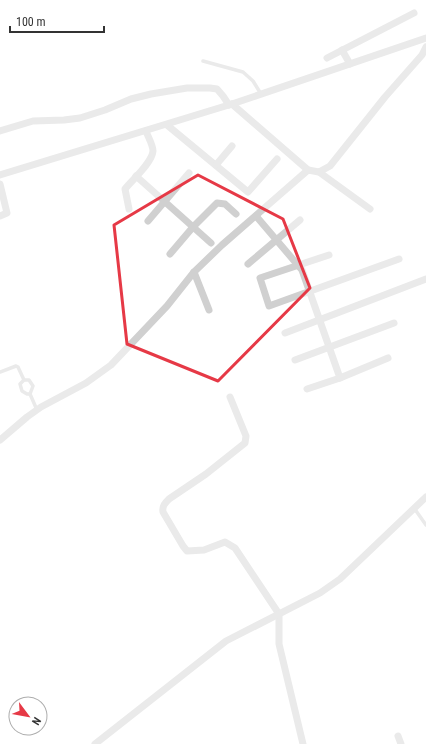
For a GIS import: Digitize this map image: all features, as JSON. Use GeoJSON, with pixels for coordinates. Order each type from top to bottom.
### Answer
{"type":"FeatureCollection","features":[{"type":"Feature","properties":{"kind":"street"},"geometry":{"type":"LineString","coordinates":[[327,58],[414,13]]}},
{"type":"Feature","properties":{"kind":"street"},"geometry":{"type":"LineString","coordinates":[[0,175],[231,105],[426,38]]}},
{"type":"Feature","properties":{"kind":"street"},"geometry":{"type":"LineString","coordinates":[[319,172],[330,166],[336,160],[385,97],[422,55],[426,48]]}},
{"type":"Feature","properties":{"kind":"street"},"geometry":{"type":"LineString","coordinates":[[342,50],[350,64]]}},
{"type":"Feature","properties":{"kind":"street"},"geometry":{"type":"LineString","coordinates":[[0,131],[33,121],[80,118],[105,110],[131,99],[151,94],[187,88],[210,88],[217,90],[231,105],[308,170],[319,172],[370,209]]}},
{"type":"Feature","properties":{"kind":"street"},"geometry":{"type":"LineString","coordinates":[[167,125],[248,192],[277,159]]}},
{"type":"Feature","properties":{"kind":"street"},"geometry":{"type":"LineString","coordinates":[[129,209],[125,189],[152,156],[153,150],[146,131]]}},
{"type":"Feature","properties":{"kind":"street"},"geometry":{"type":"LineString","coordinates":[[216,165],[232,146]]}},
{"type":"Feature","properties":{"kind":"street"},"geometry":{"type":"LineString","coordinates":[[0,440],[37,410],[86,383],[111,365],[162,311],[194,272],[222,245],[308,170]]}},
{"type":"Feature","properties":{"kind":"street"},"geometry":{"type":"LineString","coordinates":[[148,221],[189,173]]}},
{"type":"Feature","properties":{"kind":"street"},"geometry":{"type":"LineString","coordinates":[[136,176],[212,243]]}},
{"type":"Feature","properties":{"kind":"street"},"geometry":{"type":"LineString","coordinates":[[0,184],[7,213],[0,216]]}},
{"type":"Feature","properties":{"kind":"street"},"geometry":{"type":"LineString","coordinates":[[170,254],[193,227],[217,203],[225,204],[236,214]]}},
{"type":"Feature","properties":{"kind":"street"},"geometry":{"type":"LineString","coordinates":[[256,216],[302,270],[340,378]]}},
{"type":"Feature","properties":{"kind":"street"},"geometry":{"type":"LineString","coordinates":[[248,264],[300,220]]}},
{"type":"Feature","properties":{"kind":"street"},"geometry":{"type":"LineString","coordinates":[[328,255],[260,278],[269,306],[399,259]]}},
{"type":"Feature","properties":{"kind":"street"},"geometry":{"type":"LineString","coordinates":[[194,272],[209,310]]}},
{"type":"Feature","properties":{"kind":"street"},"geometry":{"type":"LineString","coordinates":[[285,333],[426,279]]}},
{"type":"Feature","properties":{"kind":"street"},"geometry":{"type":"LineString","coordinates":[[295,360],[394,323]]}},
{"type":"Feature","properties":{"kind":"street"},"geometry":{"type":"LineString","coordinates":[[307,389],[340,378],[388,358]]}},
{"type":"Feature","properties":{"kind":"street"},"geometry":{"type":"LineString","coordinates":[[230,397],[246,436],[245,443],[206,474],[165,503],[162,507],[163,512],[187,551],[204,550],[225,542],[235,548],[279,614],[279,644],[303,744]]}},
{"type":"Feature","properties":{"kind":"street"},"geometry":{"type":"LineString","coordinates":[[95,744],[226,641],[320,593],[340,580],[426,497]]}},
{"type":"Feature","properties":{"kind":"street"},"geometry":{"type":"LineString","coordinates":[[398,736],[401,744]]}},
{"type":"Feature","properties":{"kind":"lane"},"geometry":{"type":"LineString","coordinates":[[203,61],[243,72],[253,81],[261,94]]}},
{"type":"Feature","properties":{"kind":"lane"},"geometry":{"type":"LineString","coordinates":[[0,372],[17,366],[24,380],[28,380],[33,386],[30,394],[37,410]]}},
{"type":"Feature","properties":{"kind":"lane"},"geometry":{"type":"LineString","coordinates":[[24,380],[20,384],[22,391],[30,394]]}},
{"type":"Feature","properties":{"kind":"lane"},"geometry":{"type":"LineString","coordinates":[[413,508],[426,525]]}},
{"type":"Feature","properties":{"kind":"highlighted area"},"geometry":{"type":"Polygon","coordinates":[[[198,175],[283,219],[310,288],[218,381],[127,344],[114,225],[198,175]]]}}]}
